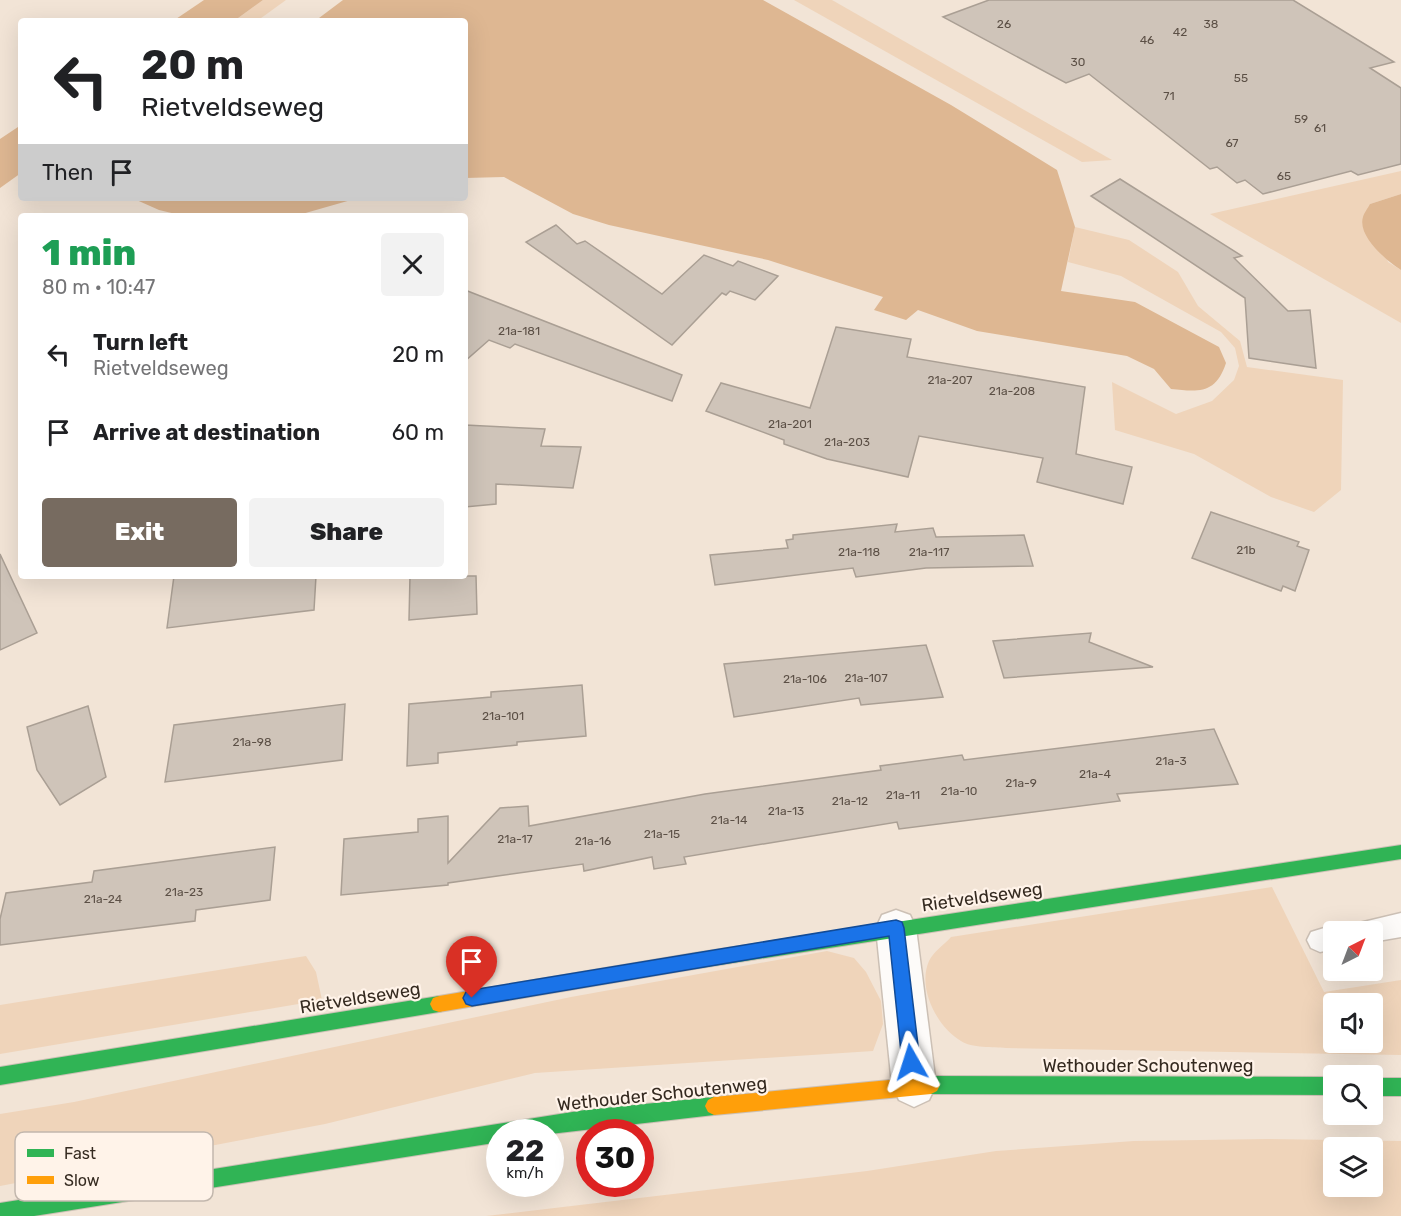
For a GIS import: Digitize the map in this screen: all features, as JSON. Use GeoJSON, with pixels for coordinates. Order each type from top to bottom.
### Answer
{"type":"FeatureCollection","features":[{"type":"Feature","properties":{"kind":"street","name":"Rietveldseweg"},"geometry":{"type":"LineString","coordinates":[[0,1076],[896,928],[1401,852]]}},
{"type":"Feature","properties":{"kind":"street"},"geometry":{"type":"LineString","coordinates":[[896,928],[914,1085]]}},
{"type":"Feature","properties":{"kind":"street","name":"Wethouder Schoutenweg"},"geometry":{"type":"LineString","coordinates":[[213,1178],[585,1119],[914,1085],[1323,1086]]}},
{"type":"Feature","properties":{"kind":"street"},"geometry":{"type":"LineString","coordinates":[[1383,1087],[1401,1087]]}},
{"type":"Feature","properties":{"kind":"street","name":"Wethouder Schoutenweg"},"geometry":{"type":"LineString","coordinates":[[0,1212],[69,1201]]}},
{"type":"Feature","properties":{"kind":"lane"},"geometry":{"type":"LineString","coordinates":[[1383,928],[1401,925]]}},
{"type":"Feature","properties":{"kind":"shaded area"},"geometry":{"type":"Polygon","coordinates":[[[204,0],[263,0],[238,18],[177,18],[204,0]]]}},
{"type":"Feature","properties":{"kind":"shaded area"},"geometry":{"type":"Polygon","coordinates":[[[263,0],[286,0],[261,18],[238,18],[263,0]]]}},
{"type":"Feature","properties":{"kind":"shaded area"},"geometry":{"type":"Polygon","coordinates":[[[343,0],[763,0],[951,105],[1057,170],[1075,227],[1061,291],[1135,302],[1219,347],[1226,363],[1212,386],[1190,391],[1171,389],[1154,369],[1127,356],[977,331],[918,310],[906,320],[874,310],[883,297],[768,260],[609,225],[573,214],[504,177],[468,178],[468,18],[319,18],[343,0]]]}},
{"type":"Feature","properties":{"kind":"shaded area"},"geometry":{"type":"Polygon","coordinates":[[[794,0],[832,0],[1112,160],[1082,162],[794,0]]]}},
{"type":"Feature","properties":{"kind":"shaded area"},"geometry":{"type":"Polygon","coordinates":[[[18,127],[18,175],[0,188],[0,139],[18,127]]]}},
{"type":"Feature","properties":{"kind":"shaded area"},"geometry":{"type":"Polygon","coordinates":[[[1401,171],[1401,194],[1370,204],[1388,262],[1401,270],[1401,323],[1210,214],[1401,171]]]}},
{"type":"Feature","properties":{"kind":"shaded area"},"geometry":{"type":"Polygon","coordinates":[[[1401,194],[1401,270],[1374,247],[1364,232],[1362,224],[1370,204],[1401,194]]]}},
{"type":"Feature","properties":{"kind":"shaded area"},"geometry":{"type":"Polygon","coordinates":[[[139,201],[348,201],[306,213],[172,213],[139,201]]]}},
{"type":"Feature","properties":{"kind":"shaded area"},"geometry":{"type":"Polygon","coordinates":[[[1075,227],[1129,240],[1178,272],[1198,306],[1240,341],[1247,367],[1343,380],[1341,490],[1314,512],[1271,497],[1194,454],[1115,430],[1112,382],[1176,414],[1212,401],[1234,380],[1239,366],[1235,348],[1221,332],[1121,276],[1068,262],[1075,227]]]}},
{"type":"Feature","properties":{"kind":"shaded area"},"geometry":{"type":"Polygon","coordinates":[[[1272,887],[1324,992],[1401,980],[1401,1055],[1006,1048],[971,1045],[952,1035],[931,1006],[926,972],[929,961],[951,937],[1272,887]]]}},
{"type":"Feature","properties":{"kind":"shaded area"},"geometry":{"type":"Polygon","coordinates":[[[827,951],[854,958],[866,972],[881,1001],[883,1024],[873,1051],[535,1073],[325,1124],[213,1145],[213,1132],[15,1132],[15,1183],[0,1186],[0,1114],[74,1102],[571,997],[827,951]]]}},
{"type":"Feature","properties":{"kind":"shaded area"},"geometry":{"type":"Polygon","coordinates":[[[306,956],[316,972],[322,1000],[0,1054],[0,1005],[306,956]]]}},
{"type":"Feature","properties":{"kind":"shaded area"},"geometry":{"type":"Polygon","coordinates":[[[1323,1140],[1323,1197],[1383,1197],[1383,1141],[1401,1141],[1401,1216],[486,1216],[867,1171],[996,1151],[1134,1141],[1323,1140]]]}},
{"type":"Feature","properties":{"kind":"building"},"geometry":{"type":"Polygon","coordinates":[[[989,0],[1293,0],[1394,62],[1370,68],[1401,88],[1401,164],[1358,175],[1351,171],[1263,194],[1245,180],[1237,183],[1217,167],[1210,169],[1089,74],[1066,83],[943,17],[989,0]]]}},
{"type":"Feature","properties":{"kind":"building"},"geometry":{"type":"Polygon","coordinates":[[[1120,179],[1242,256],[1234,258],[1288,311],[1310,310],[1316,368],[1249,358],[1245,298],[1091,196],[1120,179]]]}},
{"type":"Feature","properties":{"kind":"building"},"geometry":{"type":"Polygon","coordinates":[[[556,225],[577,244],[585,241],[662,294],[704,255],[733,266],[738,261],[778,276],[755,300],[730,291],[726,295],[722,293],[672,345],[526,242],[556,225]]]}},
{"type":"Feature","properties":{"kind":"building"},"geometry":{"type":"Polygon","coordinates":[[[468,291],[682,375],[672,401],[515,344],[510,348],[489,340],[468,358],[468,291]]]}},
{"type":"Feature","properties":{"kind":"building"},"geometry":{"type":"Polygon","coordinates":[[[836,327],[911,339],[907,357],[1085,387],[1076,454],[1132,467],[1123,504],[1037,482],[1043,458],[919,436],[908,477],[827,459],[784,444],[784,440],[706,411],[721,383],[810,408],[836,327]]]}},
{"type":"Feature","properties":{"kind":"building"},"geometry":{"type":"Polygon","coordinates":[[[468,425],[545,429],[541,446],[581,447],[573,488],[496,484],[496,504],[468,507],[468,425]]]}},
{"type":"Feature","properties":{"kind":"building"},"geometry":{"type":"Polygon","coordinates":[[[1211,512],[1299,542],[1297,546],[1309,550],[1295,591],[1283,586],[1281,591],[1192,558],[1211,512]]]}},
{"type":"Feature","properties":{"kind":"building"},"geometry":{"type":"Polygon","coordinates":[[[897,524],[895,532],[933,528],[936,537],[1024,535],[1033,566],[926,568],[856,577],[853,568],[715,585],[710,555],[788,548],[786,540],[793,539],[793,535],[897,524]]]}},
{"type":"Feature","properties":{"kind":"building"},"geometry":{"type":"Polygon","coordinates":[[[0,554],[37,633],[0,650],[0,554]]]}},
{"type":"Feature","properties":{"kind":"building"},"geometry":{"type":"Polygon","coordinates":[[[468,576],[476,576],[477,614],[409,620],[410,579],[468,579],[468,576]]]}},
{"type":"Feature","properties":{"kind":"building"},"geometry":{"type":"Polygon","coordinates":[[[174,579],[316,579],[314,610],[167,628],[174,579]]]}},
{"type":"Feature","properties":{"kind":"building"},"geometry":{"type":"Polygon","coordinates":[[[1091,633],[1089,642],[1153,667],[1004,678],[993,641],[1091,633]]]}},
{"type":"Feature","properties":{"kind":"building"},"geometry":{"type":"Polygon","coordinates":[[[926,645],[943,697],[861,705],[859,698],[734,717],[724,664],[926,645]]]}},
{"type":"Feature","properties":{"kind":"building"},"geometry":{"type":"Polygon","coordinates":[[[582,685],[586,736],[517,742],[517,745],[438,753],[438,763],[407,766],[409,704],[491,697],[491,692],[582,685]]]}},
{"type":"Feature","properties":{"kind":"building"},"geometry":{"type":"Polygon","coordinates":[[[345,704],[342,760],[165,782],[174,725],[345,704]]]}},
{"type":"Feature","properties":{"kind":"building"},"geometry":{"type":"Polygon","coordinates":[[[88,706],[106,777],[60,805],[37,770],[27,727],[88,706]]]}},
{"type":"Feature","properties":{"kind":"building"},"geometry":{"type":"Polygon","coordinates":[[[1214,729],[1238,784],[1117,794],[1120,801],[899,829],[897,822],[684,857],[686,864],[654,869],[652,857],[584,871],[583,864],[448,883],[448,885],[341,895],[344,839],[418,832],[418,819],[448,816],[448,863],[500,808],[528,806],[529,826],[705,794],[881,770],[880,766],[962,755],[964,760],[1214,729]]]}},
{"type":"Feature","properties":{"kind":"building"},"geometry":{"type":"Polygon","coordinates":[[[275,847],[270,900],[196,910],[195,921],[0,945],[0,919],[6,893],[92,882],[94,871],[275,847]]]}},
{"type":"Feature","properties":{"kind":"traffic: fast"},"geometry":{"type":"LineString","coordinates":[[694,961],[1401,852]]}},
{"type":"Feature","properties":{"kind":"traffic: fast"},"geometry":{"type":"LineString","coordinates":[[0,1076],[439,1004]]}},
{"type":"Feature","properties":{"kind":"traffic: fast"},"geometry":{"type":"LineString","coordinates":[[931,1085],[1323,1086]]}},
{"type":"Feature","properties":{"kind":"traffic: fast"},"geometry":{"type":"LineString","coordinates":[[1383,1087],[1401,1087]]}},
{"type":"Feature","properties":{"kind":"traffic: fast"},"geometry":{"type":"LineString","coordinates":[[213,1178],[585,1119],[714,1106]]}},
{"type":"Feature","properties":{"kind":"traffic: fast"},"geometry":{"type":"LineString","coordinates":[[0,1212],[69,1201]]}},
{"type":"Feature","properties":{"kind":"traffic: slow"},"geometry":{"type":"LineString","coordinates":[[439,1004],[694,961]]}},
{"type":"Feature","properties":{"kind":"traffic: slow"},"geometry":{"type":"LineString","coordinates":[[714,1106],[931,1085]]}},
{"type":"Feature","properties":{"kind":"route"},"geometry":{"type":"LineString","coordinates":[[472,998],[896,928],[911,1062]]}}]}
